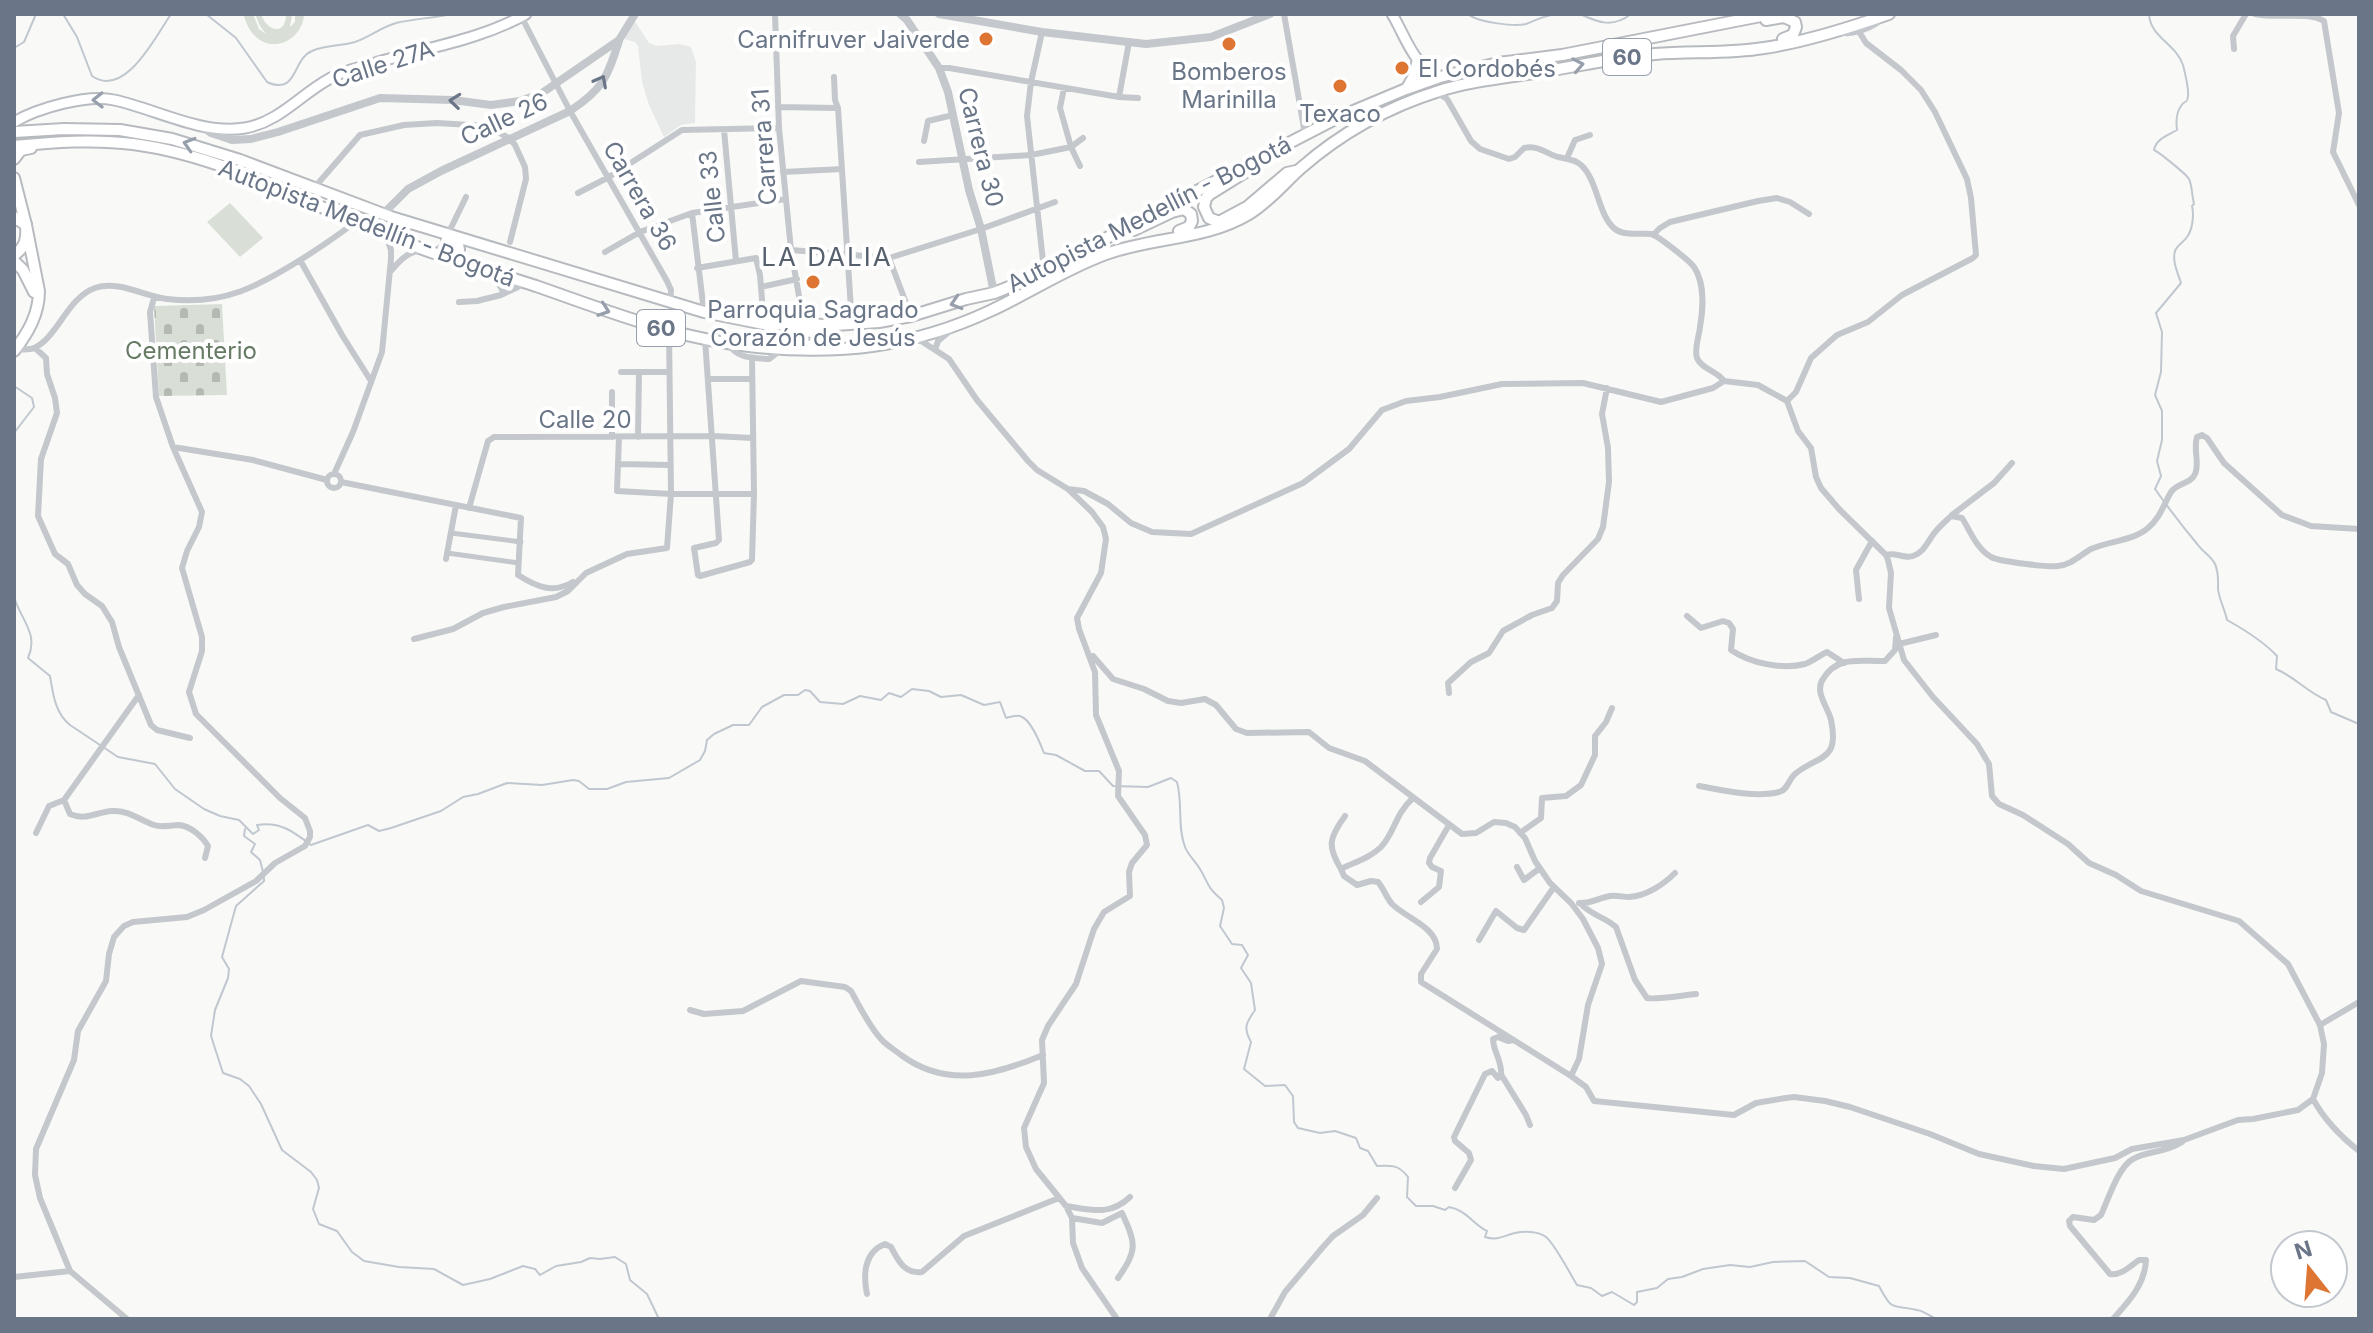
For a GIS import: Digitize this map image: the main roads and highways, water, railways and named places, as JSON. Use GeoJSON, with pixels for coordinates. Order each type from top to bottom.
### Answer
{"type":"FeatureCollection","features":[{"type":"Feature","properties":{"kind":"main road"},"geometry":{"type":"LineString","coordinates":[[1392,14],[1417,61],[1427,71],[1440,77]]}},
{"type":"Feature","properties":{"kind":"main road","name":"Autopista Medellín - Bogotá"},"geometry":{"type":"LineString","coordinates":[[14,132],[120,130],[190,144],[387,216],[670,303],[759,323],[852,325],[911,316],[994,293],[1044,271],[1339,117],[1440,77],[1498,63],[1562,55],[1771,14]]}},
{"type":"Feature","properties":{"kind":"main road","name":"Calle 27A"},"geometry":{"type":"LineString","coordinates":[[14,122],[65,103],[104,99],[168,117],[228,129],[243,128],[264,122],[290,108],[338,74],[498,28],[523,15]]}},
{"type":"Feature","properties":{"kind":"main road","name":"Autopista Medellín - Bogotá"},"geometry":{"type":"LineString","coordinates":[[14,146],[85,141],[130,143],[173,152],[238,172],[423,250],[669,331],[742,345],[848,350],[875,347],[951,327],[1120,249],[1224,227],[1255,210],[1298,170],[1354,128],[1436,92],[1478,81],[1614,59],[1774,46],[1884,16]]}},
{"type":"Feature","properties":{"kind":"main road"},"geometry":{"type":"LineString","coordinates":[[1715,52],[1726,46],[1786,39],[1796,31],[1795,22],[1788,17],[1743,25],[1731,21]]}},
{"type":"Feature","properties":{"kind":"main road"},"geometry":{"type":"LineString","coordinates":[[1406,89],[1417,61]]}},
{"type":"Feature","properties":{"kind":"main road"},"geometry":{"type":"LineString","coordinates":[[14,159],[21,150],[51,143]]}},
{"type":"Feature","properties":{"kind":"main road"},"geometry":{"type":"LineString","coordinates":[[1259,158],[1254,166],[1207,197],[1204,207],[1209,218],[1219,222],[1236,214],[1287,173],[1298,170]]}},
{"type":"Feature","properties":{"kind":"main road"},"geometry":{"type":"LineString","coordinates":[[14,178],[39,291],[36,314],[14,351]]}},
{"type":"Feature","properties":{"kind":"main road"},"geometry":{"type":"LineString","coordinates":[[1103,239],[1114,239],[1179,209],[1191,214],[1189,227],[1120,249]]}},
{"type":"Feature","properties":{"kind":"main road"},"geometry":{"type":"LineString","coordinates":[[382,234],[450,253],[459,250],[455,241],[398,224],[387,216]]}},
{"type":"Feature","properties":{"kind":"main road"},"geometry":{"type":"LineString","coordinates":[[14,217],[26,225]]}},
{"type":"Feature","properties":{"kind":"main road"},"geometry":{"type":"LineString","coordinates":[[14,255],[24,245],[26,225]]}},
{"type":"Feature","properties":{"kind":"main road"},"geometry":{"type":"LineString","coordinates":[[529,258],[482,247],[475,248],[471,253],[475,261],[540,283],[558,294]]}},
{"type":"Feature","properties":{"kind":"main road"},"geometry":{"type":"LineString","coordinates":[[14,261],[33,288],[36,314]]}},
{"type":"Feature","properties":{"kind":"main road"},"geometry":{"type":"LineString","coordinates":[[742,345],[815,346],[820,341],[814,332],[765,329],[759,323]]}},
{"type":"Feature","properties":{"kind":"waterway"},"geometry":{"type":"LineString","coordinates":[[14,48],[24,42],[36,14]]}},
{"type":"Feature","properties":{"kind":"waterway"},"geometry":{"type":"LineString","coordinates":[[63,14],[77,37],[92,76],[104,81],[128,72],[171,14]]}},
{"type":"Feature","properties":{"kind":"waterway"},"geometry":{"type":"LineString","coordinates":[[206,14],[236,38],[267,82],[277,85],[290,80],[301,61],[312,51],[355,42],[396,23],[452,14]]}},
{"type":"Feature","properties":{"kind":"waterway"},"geometry":{"type":"LineString","coordinates":[[1468,14],[1513,25],[1557,14]]}},
{"type":"Feature","properties":{"kind":"waterway"},"geometry":{"type":"LineString","coordinates":[[1580,14],[1606,23],[1631,14]]}},
{"type":"Feature","properties":{"kind":"waterway"},"geometry":{"type":"LineString","coordinates":[[2149,14],[2158,35],[2180,58],[2188,93],[2178,112],[2177,130],[2160,140],[2154,150],[2189,179],[2194,204],[2191,230],[2174,255],[2181,283],[2156,313],[2162,332],[2161,372],[2155,395],[2162,411],[2162,440],[2157,461],[2161,476],[2155,489],[2200,548],[2214,561],[2227,620],[2272,651],[2277,656],[2276,669],[2326,700],[2331,712],[2359,724]]}},
{"type":"Feature","properties":{"kind":"waterway"},"geometry":{"type":"LineString","coordinates":[[14,386],[32,398],[34,407],[14,433]]}},
{"type":"Feature","properties":{"kind":"waterway"},"geometry":{"type":"LineString","coordinates":[[14,597],[30,634],[28,658],[50,676],[58,709],[70,725],[118,757],[155,764],[175,789],[204,809],[239,820],[253,834],[259,830],[257,825],[280,826],[311,845],[368,825],[379,831],[391,828],[441,811],[463,797],[507,783],[542,785],[573,780],[589,789],[607,789],[626,782],[669,778],[700,760],[707,740],[714,734],[733,725],[749,725],[762,707],[784,695],[798,695],[805,690],[820,702],[843,704],[860,696],[881,700],[889,693],[901,697],[912,689],[929,691],[941,697],[961,695],[984,705],[1000,702],[1006,718],[1020,716],[1028,722],[1044,753],[1056,755],[1085,771],[1099,771],[1113,786],[1148,787],[1171,778],[1177,782],[1185,847],[1211,889],[1222,900],[1224,908],[1220,926],[1232,944],[1242,945],[1248,955],[1241,968],[1251,983],[1255,1010],[1247,1026],[1251,1042],[1244,1069],[1265,1086],[1285,1085],[1293,1096],[1294,1122],[1298,1128],[1320,1133],[1335,1131],[1356,1138],[1360,1148],[1368,1151],[1377,1166],[1401,1170],[1408,1177],[1407,1197],[1416,1206],[1455,1209],[1487,1231],[1485,1237],[1489,1238],[1523,1232],[1543,1235],[1577,1285],[1591,1288],[1602,1296],[1612,1292],[1634,1305],[1637,1292],[1657,1288],[1668,1279],[1703,1269],[1805,1261],[1829,1277],[1850,1278],[1879,1286],[1894,1306],[1920,1311],[1936,1319]]}},
{"type":"Feature","properties":{"kind":"waterway"},"geometry":{"type":"LineString","coordinates":[[245,829],[244,836],[255,844],[251,852],[260,860],[263,872]]}},
{"type":"Feature","properties":{"kind":"waterway"},"geometry":{"type":"LineString","coordinates":[[264,878],[236,906],[222,957],[229,969],[228,978],[215,1010],[211,1036],[223,1073],[249,1086],[261,1104],[282,1150],[317,1180],[319,1188],[313,1209],[319,1224],[337,1231],[352,1252],[364,1261],[434,1269],[463,1285],[490,1279],[523,1266],[535,1269],[540,1275],[556,1266],[590,1258],[615,1257],[626,1264],[630,1280],[647,1294],[659,1319]]}},
{"type":"Feature","properties":{"kind":"place","name":"Carnifruver Jaiverde"},"geometry":{"type":"Point","coordinates":[986,39]}},
{"type":"Feature","properties":{"kind":"place","name":"Bomberos Marinilla"},"geometry":{"type":"Point","coordinates":[1229,44]}},
{"type":"Feature","properties":{"kind":"place","name":"El Cordobés"},"geometry":{"type":"Point","coordinates":[1402,68]}},
{"type":"Feature","properties":{"kind":"place","name":"Texaco"},"geometry":{"type":"Point","coordinates":[1340,86]}},
{"type":"Feature","properties":{"kind":"place","name":"Parroquia Sagrado Corazón de Jesús"},"geometry":{"type":"Point","coordinates":[813,282]}},
{"type":"Feature","properties":{"kind":"district","name":"LA DALIA"},"geometry":{"type":"Point","coordinates":[827,256]}},
{"type":"Feature","properties":{"kind":"park label","name":"Cementerio"},"geometry":{"type":"Point","coordinates":[191,350]}}]}
